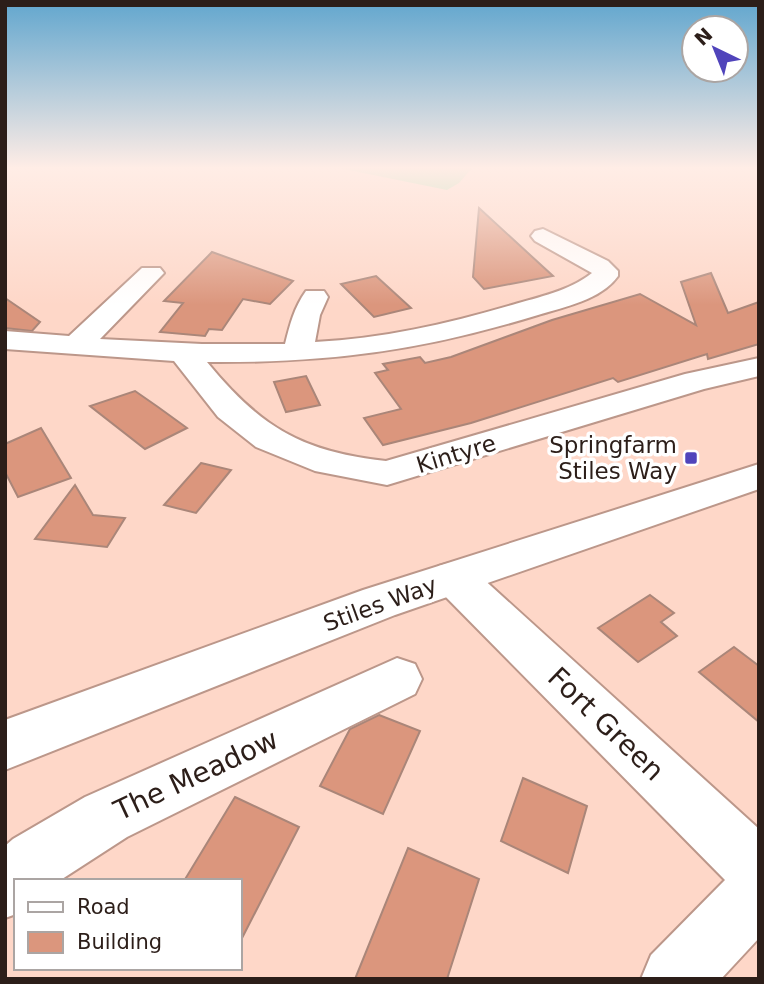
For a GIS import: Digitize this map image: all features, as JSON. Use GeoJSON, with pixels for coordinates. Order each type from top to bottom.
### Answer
{"type":"FeatureCollection","features":[{"type":"Feature","properties":{"kind":"street"},"geometry":{"type":"LineString","coordinates":[[552,247],[605,271],[634,270]]}},
{"type":"Feature","properties":{"kind":"street"},"geometry":{"type":"LineString","coordinates":[[5,340],[185,355],[298,353],[387,345],[472,327],[568,295],[602,280],[605,271]]}},
{"type":"Feature","properties":{"kind":"street"},"geometry":{"type":"LineString","coordinates":[[76,346],[151,273]]}},
{"type":"Feature","properties":{"kind":"street"},"geometry":{"type":"LineString","coordinates":[[91,296],[122,299]]}},
{"type":"Feature","properties":{"kind":"street"},"geometry":{"type":"LineString","coordinates":[[298,353],[317,308]]}},
{"type":"Feature","properties":{"kind":"street","name":"Kintyre"},"geometry":{"type":"LineString","coordinates":[[185,355],[236,417],[255,431],[330,464],[387,473],[406,470],[696,381],[759,367]]}},
{"type":"Feature","properties":{"kind":"street","name":"Stiles Way"},"geometry":{"type":"LineString","coordinates":[[5,745],[144,689],[454,578],[759,476]]}},
{"type":"Feature","properties":{"kind":"street","name":"Fort Green"},"geometry":{"type":"LineString","coordinates":[[454,578],[759,871]]}},
{"type":"Feature","properties":{"kind":"street","name":"The Meadow"},"geometry":{"type":"LineString","coordinates":[[14,879],[35,861],[106,817],[397,679]]}},
{"type":"Feature","properties":{"kind":"street"},"geometry":{"type":"LineString","coordinates":[[675,979],[759,891]]}},
{"type":"Feature","properties":{"kind":"building"},"geometry":{"type":"Polygon","coordinates":[[[479,213],[484,213],[553,276],[484,289],[473,277],[479,213]]]}},
{"type":"Feature","properties":{"kind":"building"},"geometry":{"type":"Polygon","coordinates":[[[212,252],[293,281],[270,304],[243,299],[222,330],[209,329],[205,336],[160,332],[183,303],[164,301],[212,252]]]}},
{"type":"Feature","properties":{"kind":"building"},"geometry":{"type":"Polygon","coordinates":[[[711,273],[728,313],[759,302],[759,344],[708,359],[707,354],[618,382],[613,378],[471,423],[383,445],[364,418],[401,409],[375,373],[388,370],[383,364],[420,357],[425,363],[451,357],[552,320],[640,294],[696,325],[681,282],[711,273]]]}},
{"type":"Feature","properties":{"kind":"building"},"geometry":{"type":"Polygon","coordinates":[[[376,276],[411,308],[374,317],[341,284],[376,276]]]}},
{"type":"Feature","properties":{"kind":"building"},"geometry":{"type":"Polygon","coordinates":[[[5,298],[40,322],[32,331],[5,328],[5,298]]]}},
{"type":"Feature","properties":{"kind":"building"},"geometry":{"type":"Polygon","coordinates":[[[306,376],[320,405],[286,412],[274,382],[306,376]]]}},
{"type":"Feature","properties":{"kind":"building"},"geometry":{"type":"Polygon","coordinates":[[[135,391],[187,428],[145,449],[90,406],[135,391]]]}},
{"type":"Feature","properties":{"kind":"building"},"geometry":{"type":"Polygon","coordinates":[[[41,428],[71,478],[18,497],[5,472],[5,444],[41,428]]]}},
{"type":"Feature","properties":{"kind":"building"},"geometry":{"type":"Polygon","coordinates":[[[201,463],[231,470],[196,513],[164,505],[201,463]]]}},
{"type":"Feature","properties":{"kind":"building"},"geometry":{"type":"Polygon","coordinates":[[[75,485],[93,515],[125,518],[107,547],[35,539],[75,485]]]}},
{"type":"Feature","properties":{"kind":"building"},"geometry":{"type":"Polygon","coordinates":[[[650,595],[674,613],[661,622],[677,636],[638,662],[598,628],[650,595]]]}},
{"type":"Feature","properties":{"kind":"building"},"geometry":{"type":"Polygon","coordinates":[[[734,647],[759,666],[759,722],[699,672],[734,647]]]}},
{"type":"Feature","properties":{"kind":"building"},"geometry":{"type":"Polygon","coordinates":[[[379,715],[420,731],[383,814],[320,786],[350,729],[379,715]]]}},
{"type":"Feature","properties":{"kind":"building"},"geometry":{"type":"Polygon","coordinates":[[[523,778],[587,806],[568,873],[501,841],[523,778]]]}},
{"type":"Feature","properties":{"kind":"building"},"geometry":{"type":"Polygon","coordinates":[[[235,797],[299,827],[242,938],[242,879],[185,879],[235,797]]]}},
{"type":"Feature","properties":{"kind":"building"},"geometry":{"type":"Polygon","coordinates":[[[408,848],[479,879],[447,979],[355,979],[408,848]]]}},
{"type":"Feature","properties":{"kind":"place","name":"Springfarm Stiles Way"},"geometry":{"type":"Point","coordinates":[691,458]}}]}
